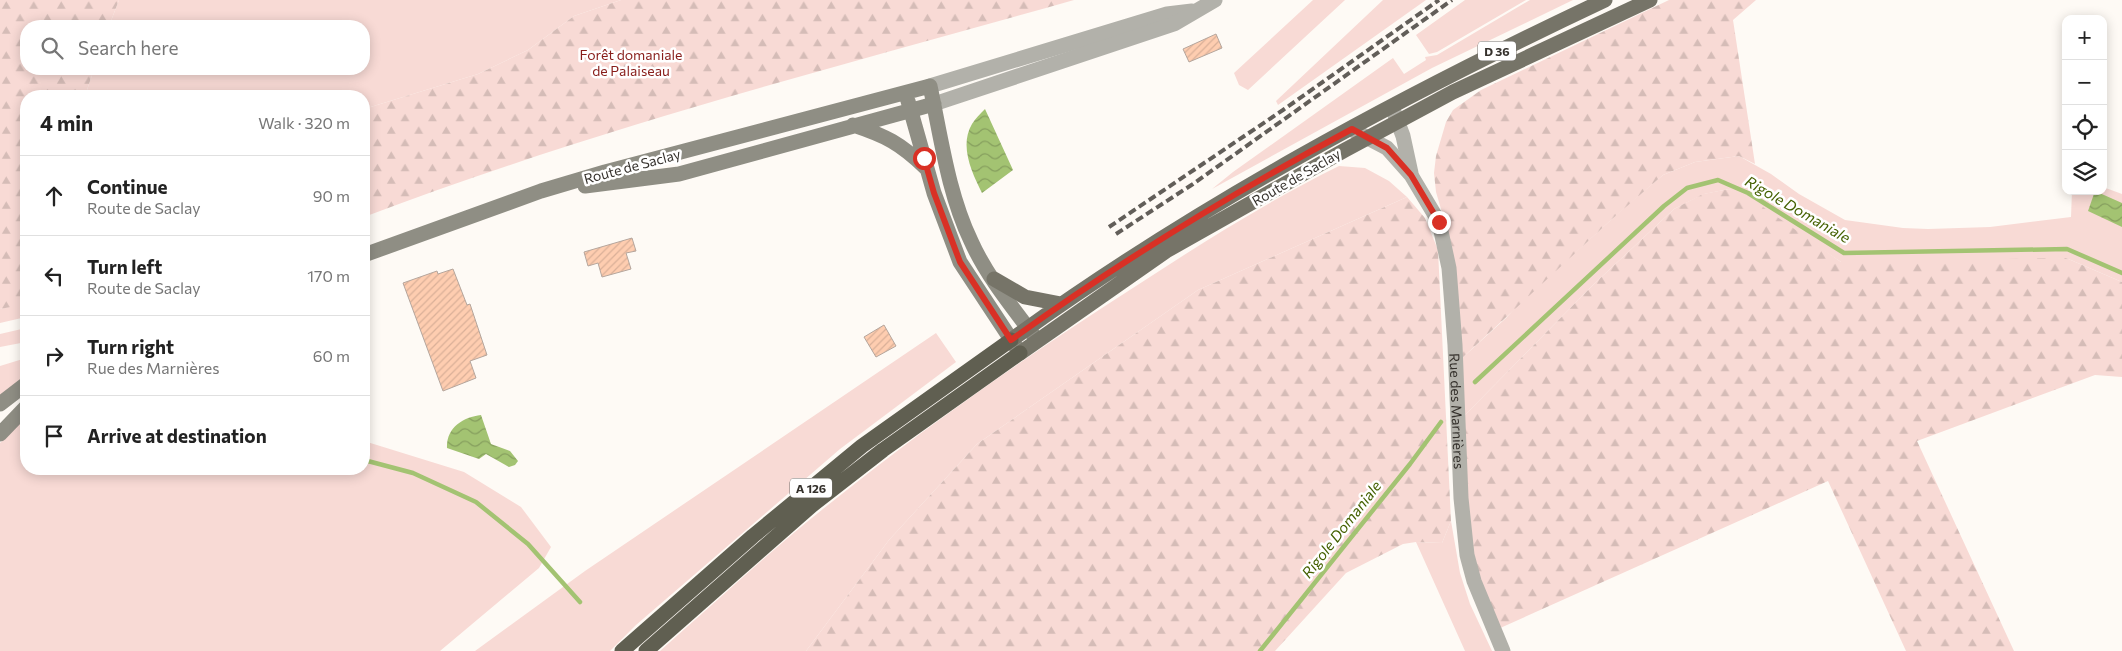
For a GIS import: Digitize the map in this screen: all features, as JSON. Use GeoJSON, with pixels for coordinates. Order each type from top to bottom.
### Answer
{"type":"FeatureCollection","features":[{"type":"Feature","properties":{"kind":"highway","name":"A 126"},"geometry":{"type":"LineString","coordinates":[[622,651],[753,536],[862,446],[1011,340]]}},
{"type":"Feature","properties":{"kind":"highway","name":"A 126"},"geometry":{"type":"LineString","coordinates":[[646,651],[811,506],[883,450],[1020,352]]}},
{"type":"Feature","properties":{"kind":"main road","name":"Route de Saclay"},"geometry":{"type":"LineString","coordinates":[[1020,352],[1033,334],[1061,304],[1266,175],[1492,53],[1605,0]]}},
{"type":"Feature","properties":{"kind":"main road","name":"Route de Saclay"},"geometry":{"type":"LineString","coordinates":[[1011,340],[1033,334],[1166,251],[1453,92],[1650,0]]}},
{"type":"Feature","properties":{"kind":"main road","name":"Route de Saclay"},"geometry":{"type":"LineString","coordinates":[[370,253],[541,191],[605,172],[930,86]]}},
{"type":"Feature","properties":{"kind":"main road"},"geometry":{"type":"LineString","coordinates":[[930,86],[941,145],[964,225],[972,243],[994,279],[1033,334]]}},
{"type":"Feature","properties":{"kind":"main road"},"geometry":{"type":"LineString","coordinates":[[906,92],[934,193],[960,262],[1020,352]]}},
{"type":"Feature","properties":{"kind":"main road"},"geometry":{"type":"LineString","coordinates":[[541,191],[679,174],[934,104]]}},
{"type":"Feature","properties":{"kind":"main road"},"geometry":{"type":"LineString","coordinates":[[853,125],[894,141],[908,150],[927,169]]}},
{"type":"Feature","properties":{"kind":"main road"},"geometry":{"type":"LineString","coordinates":[[994,279],[1025,297],[1061,304]]}},
{"type":"Feature","properties":{"kind":"main road"},"geometry":{"type":"LineString","coordinates":[[0,404],[20,389]]}},
{"type":"Feature","properties":{"kind":"main road"},"geometry":{"type":"LineString","coordinates":[[0,434],[20,413]]}},
{"type":"Feature","properties":{"kind":"street"},"geometry":{"type":"LineString","coordinates":[[934,104],[1174,24],[1215,0]]}},
{"type":"Feature","properties":{"kind":"street"},"geometry":{"type":"LineString","coordinates":[[930,86],[1167,14],[1199,10]]}},
{"type":"Feature","properties":{"kind":"street","name":"Rue des Marnières"},"geometry":{"type":"LineString","coordinates":[[1392,107],[1398,122],[1411,175]]}},
{"type":"Feature","properties":{"kind":"street","name":"Rue des Marnières"},"geometry":{"type":"LineString","coordinates":[[1352,129],[1387,148],[1411,175],[1439,222],[1446,250],[1455,345],[1461,498],[1467,555],[1474,581],[1503,651]]}},
{"type":"Feature","properties":{"kind":"green space"},"geometry":{"type":"Polygon","coordinates":[[[0,0],[119,0],[111,20],[20,20],[20,75],[92,75],[87,90],[20,90],[20,305],[0,309],[0,0]]]}},
{"type":"Feature","properties":{"kind":"green space"},"geometry":{"type":"Polygon","coordinates":[[[119,0],[621,0],[574,16],[528,50],[478,74],[370,107],[370,90],[87,90],[92,75],[370,75],[370,20],[111,20],[119,0]]]}},
{"type":"Feature","properties":{"kind":"green space","name":"Forêt domaniale de Palaiseau"},"geometry":{"type":"Polygon","coordinates":[[[621,0],[1074,0],[627,127],[451,185],[370,215],[370,107],[478,74],[528,50],[574,16],[621,0]]]}},
{"type":"Feature","properties":{"kind":"green space"},"geometry":{"type":"Polygon","coordinates":[[[1313,0],[1345,0],[1248,90],[1239,85],[1234,73],[1313,0]]]}},
{"type":"Feature","properties":{"kind":"green space"},"geometry":{"type":"Polygon","coordinates":[[[1383,0],[1426,0],[1278,105],[1276,101],[1383,0]]]}},
{"type":"Feature","properties":{"kind":"green space"},"geometry":{"type":"Polygon","coordinates":[[[1465,0],[1526,0],[1437,52],[1429,54],[1416,35],[1465,0]]]}},
{"type":"Feature","properties":{"kind":"green space"},"geometry":{"type":"Polygon","coordinates":[[[1530,0],[1573,0],[1432,68],[1212,189],[1393,58],[1404,74],[1426,60],[1425,57],[1437,55],[1530,0]]]}},
{"type":"Feature","properties":{"kind":"green space"},"geometry":{"type":"Polygon","coordinates":[[[1669,0],[1756,0],[1733,20],[1755,164],[1739,156],[1695,162],[1663,175],[1612,219],[1461,359],[1451,243],[1436,192],[1434,173],[1436,156],[1446,122],[1453,110],[1481,90],[1669,0]]]}},
{"type":"Feature","properties":{"kind":"green space"},"geometry":{"type":"Polygon","coordinates":[[[1739,156],[1771,174],[1799,194],[1845,220],[1903,228],[1990,227],[2071,217],[2072,195],[2107,195],[2107,188],[2122,194],[2122,282],[2066,258],[1992,266],[1841,262],[1729,189],[1704,194],[1674,209],[1594,284],[1463,417],[1461,359],[1506,318],[1536,285],[1663,175],[1695,162],[1739,156]]]}},
{"type":"Feature","properties":{"kind":"green space"},"geometry":{"type":"Polygon","coordinates":[[[1339,166],[1365,168],[1389,181],[1407,197],[1198,290],[977,444],[889,540],[806,651],[660,651],[806,522],[979,391],[1096,312],[1211,238],[1287,193],[1339,166]]]}},
{"type":"Feature","properties":{"kind":"green space"},"geometry":{"type":"Polygon","coordinates":[[[1729,189],[1753,200],[1841,262],[2066,258],[2122,282],[2122,377],[2095,375],[1917,441],[2014,651],[1906,651],[1828,481],[1498,629],[1480,583],[1466,516],[1463,417],[1594,284],[1674,209],[1703,194],[1729,189]]]}},
{"type":"Feature","properties":{"kind":"green space"},"geometry":{"type":"Polygon","coordinates":[[[1407,197],[1425,218],[1438,250],[1451,521],[1442,543],[1416,542],[1403,544],[1346,573],[1275,651],[806,651],[889,540],[977,444],[1198,290],[1407,197]]]}},
{"type":"Feature","properties":{"kind":"green space"},"geometry":{"type":"Polygon","coordinates":[[[20,304],[20,318],[0,323],[0,309],[20,304]]]}},
{"type":"Feature","properties":{"kind":"green space"},"geometry":{"type":"Polygon","coordinates":[[[20,329],[20,343],[0,347],[0,334],[20,329]]]}},
{"type":"Feature","properties":{"kind":"green space"},"geometry":{"type":"Polygon","coordinates":[[[936,333],[956,362],[840,449],[636,625],[610,651],[475,651],[585,571],[936,333]]]}},
{"type":"Feature","properties":{"kind":"green space"},"geometry":{"type":"Polygon","coordinates":[[[20,360],[20,381],[0,396],[0,366],[20,360]]]}},
{"type":"Feature","properties":{"kind":"green space"},"geometry":{"type":"Polygon","coordinates":[[[20,423],[20,475],[370,475],[370,443],[464,472],[521,507],[551,547],[539,568],[440,651],[0,651],[0,443],[20,423]]]}},
{"type":"Feature","properties":{"kind":"green space"},"geometry":{"type":"Polygon","coordinates":[[[1451,521],[1460,573],[1470,604],[1492,651],[1465,651],[1416,542],[1442,543],[1451,521]]]}},
{"type":"Feature","properties":{"kind":"water"},"geometry":{"type":"Polygon","coordinates":[[[985,109],[1013,170],[982,193],[968,159],[967,141],[968,132],[972,124],[985,109]]]}},
{"type":"Feature","properties":{"kind":"water"},"geometry":{"type":"Polygon","coordinates":[[[2094,195],[2104,195],[2122,203],[2122,227],[2088,211],[2094,195]]]}},
{"type":"Feature","properties":{"kind":"water"},"geometry":{"type":"Polygon","coordinates":[[[481,415],[491,444],[510,451],[518,461],[515,465],[509,467],[486,454],[479,459],[447,448],[449,435],[457,425],[468,418],[481,415]]]}},
{"type":"Feature","properties":{"kind":"building"},"geometry":{"type":"Polygon","coordinates":[[[1216,34],[1222,48],[1189,62],[1183,49],[1216,34]]]}},
{"type":"Feature","properties":{"kind":"building"},"geometry":{"type":"Polygon","coordinates":[[[632,238],[636,251],[626,253],[631,269],[602,277],[598,263],[588,266],[584,252],[632,238]]]}},
{"type":"Feature","properties":{"kind":"building"},"geometry":{"type":"Polygon","coordinates":[[[453,269],[467,305],[470,304],[487,355],[470,361],[476,378],[443,391],[403,283],[437,271],[438,274],[453,269]]]}},
{"type":"Feature","properties":{"kind":"building"},"geometry":{"type":"Polygon","coordinates":[[[884,325],[896,346],[876,357],[864,337],[884,325]]]}},
{"type":"Feature","properties":{"kind":"waterway","name":"Rigole Domaniale"},"geometry":{"type":"LineString","coordinates":[[1475,382],[1664,206],[1687,188],[1718,180],[1748,193],[1844,253],[2067,249],[2122,273]]}},
{"type":"Feature","properties":{"kind":"waterway","name":"Rigole Domaniale"},"geometry":{"type":"LineString","coordinates":[[1260,651],[1410,464],[1441,422]]}},
{"type":"Feature","properties":{"kind":"waterway"},"geometry":{"type":"LineString","coordinates":[[370,462],[413,473],[476,502],[528,544],[580,602]]}},
{"type":"Feature","properties":{"kind":"railway"},"geometry":{"type":"LineString","coordinates":[[1109,227],[1283,110],[1439,0]]}},
{"type":"Feature","properties":{"kind":"railway"},"geometry":{"type":"LineString","coordinates":[[1116,234],[1193,184],[1452,0]]}},
{"type":"Feature","properties":{"kind":"route"},"geometry":{"type":"LineString","coordinates":[[924,158],[934,193],[960,262],[1011,340],[1061,304],[1092,286],[1132,258],[1266,175],[1352,129],[1387,148],[1411,175],[1439,222]]}}]}
